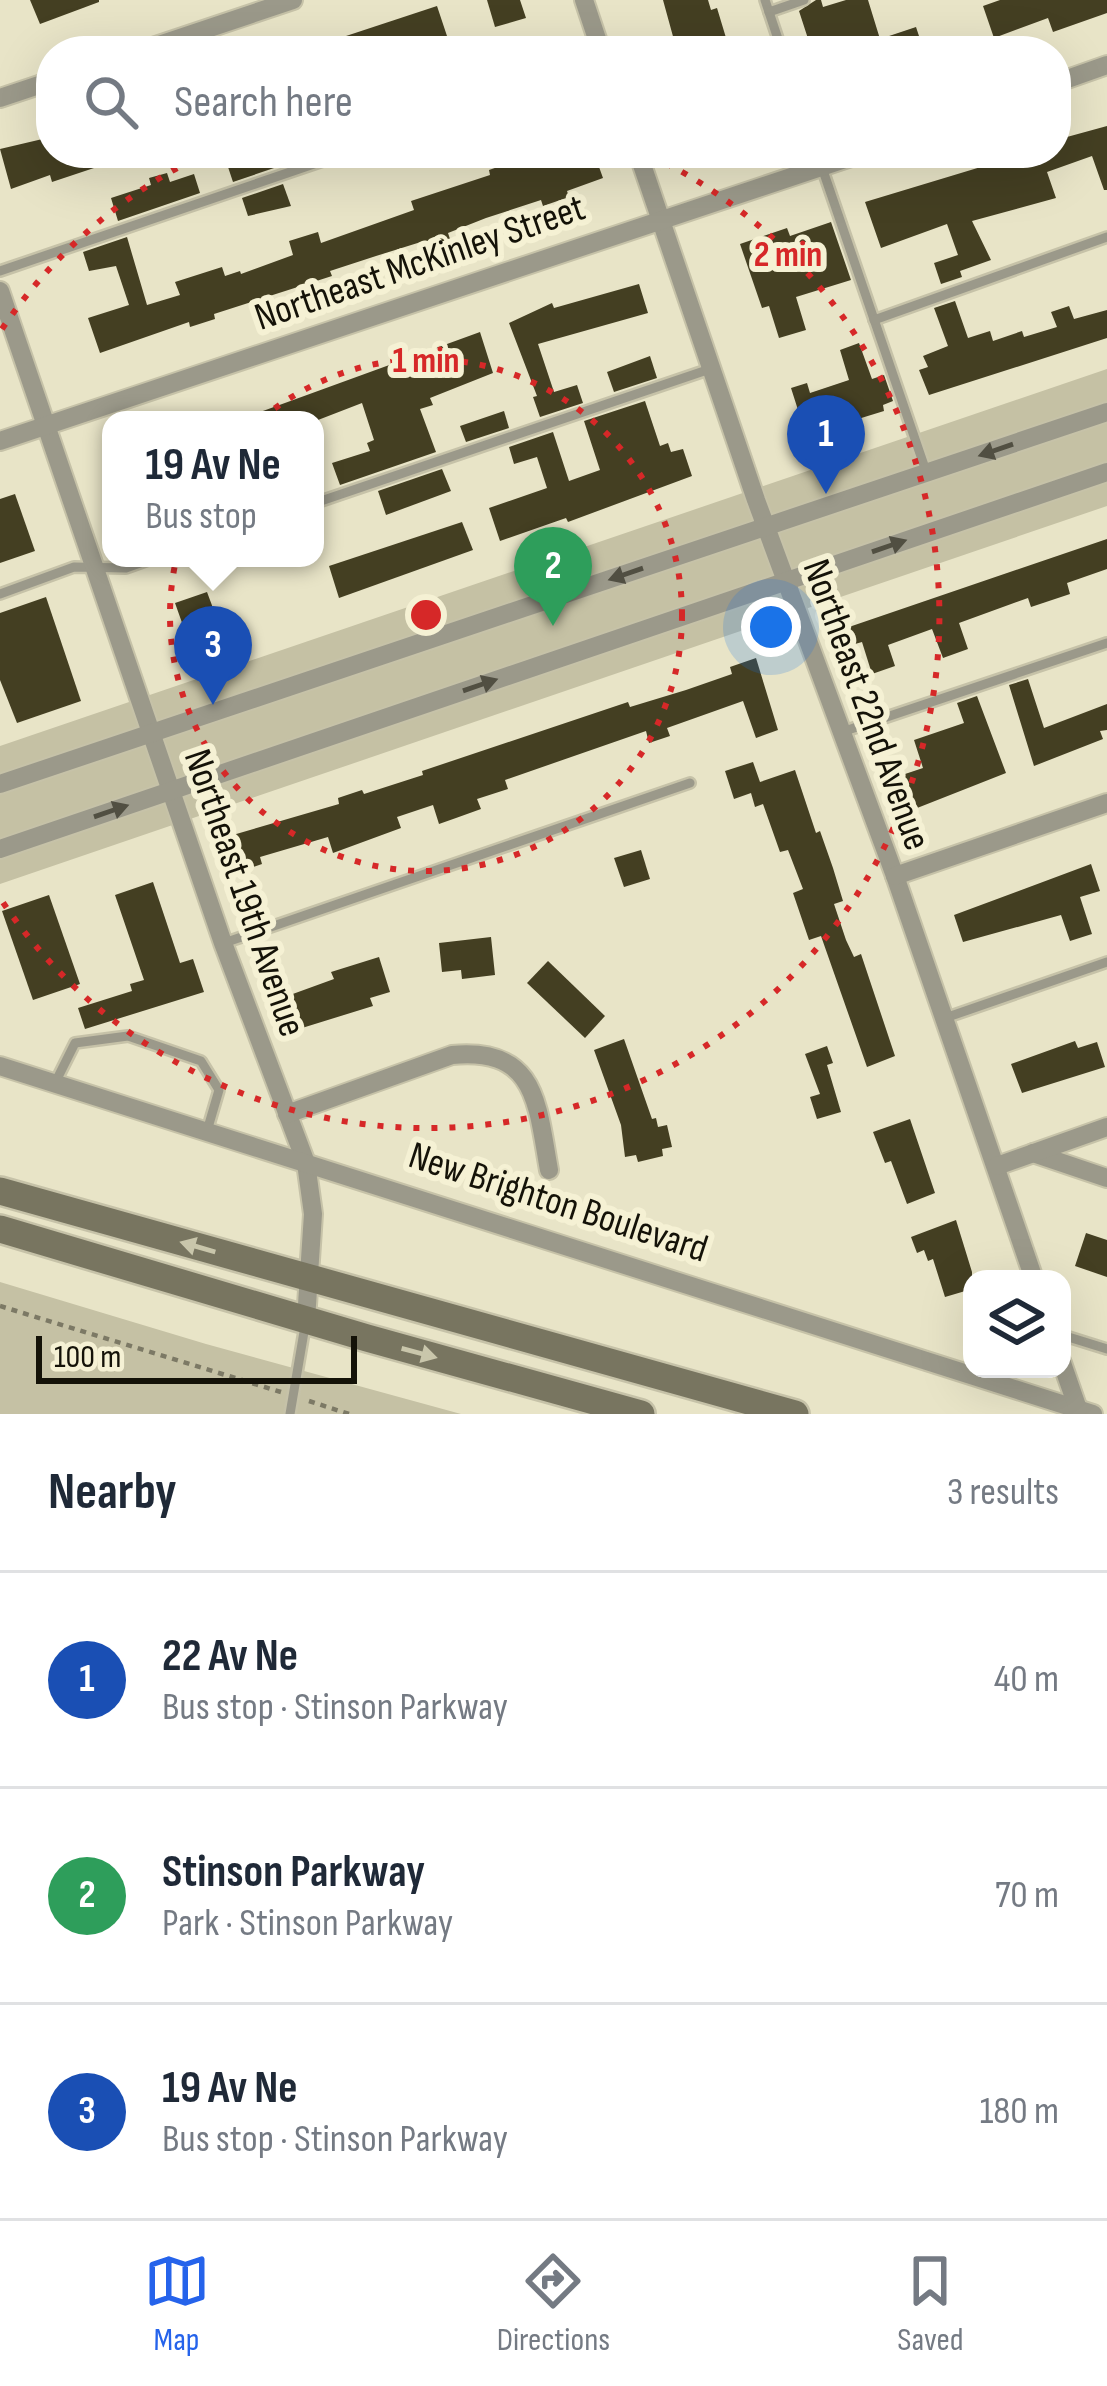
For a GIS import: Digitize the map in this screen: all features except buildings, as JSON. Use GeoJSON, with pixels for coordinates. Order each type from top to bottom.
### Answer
{"type":"FeatureCollection","features":[{"type":"Feature","properties":{"kind":"main road"},"geometry":{"type":"LineString","coordinates":[[0,1190],[795,1414]]}},
{"type":"Feature","properties":{"kind":"main road"},"geometry":{"type":"LineString","coordinates":[[0,1229],[641,1414]]}},
{"type":"Feature","properties":{"kind":"street"},"geometry":{"type":"LineString","coordinates":[[186,36],[293,0]]}},
{"type":"Feature","properties":{"kind":"street"},"geometry":{"type":"LineString","coordinates":[[584,0],[597,36]]}},
{"type":"Feature","properties":{"kind":"street"},"geometry":{"type":"LineString","coordinates":[[1071,78],[1107,65]]}},
{"type":"Feature","properties":{"kind":"street"},"geometry":{"type":"LineString","coordinates":[[0,98],[36,86]]}},
{"type":"Feature","properties":{"kind":"street","name":"Northeast 22nd Avenue"},"geometry":{"type":"LineString","coordinates":[[643,168],[765,527],[895,876],[1031,1270]]}},
{"type":"Feature","properties":{"kind":"street","name":"Northeast McKinley Street"},"geometry":{"type":"LineString","coordinates":[[0,441],[797,168]]}},
{"type":"Feature","properties":{"kind":"street","name":"Northeast 19th Avenue"},"geometry":{"type":"LineString","coordinates":[[0,291],[224,943],[306,1163],[313,1214],[306,1320]]}},
{"type":"Feature","properties":{"kind":"street"},"geometry":{"type":"LineString","coordinates":[[0,784],[1107,412]]}},
{"type":"Feature","properties":{"kind":"street"},"geometry":{"type":"LineString","coordinates":[[0,849],[1107,472]]}},
{"type":"Feature","properties":{"kind":"street"},"geometry":{"type":"LineString","coordinates":[[895,876],[1107,803]]}},
{"type":"Feature","properties":{"kind":"street"},"geometry":{"type":"LineString","coordinates":[[287,1114],[452,1055],[476,1053],[519,1070],[534,1090],[549,1170]]}},
{"type":"Feature","properties":{"kind":"street","name":"New Brighton Boulevard"},"geometry":{"type":"LineString","coordinates":[[0,1066],[1086,1412]]}},
{"type":"Feature","properties":{"kind":"street"},"geometry":{"type":"LineString","coordinates":[[997,1166],[1107,1127]]}},
{"type":"Feature","properties":{"kind":"street"},"geometry":{"type":"LineString","coordinates":[[1033,1154],[1107,1178]]}},
{"type":"Feature","properties":{"kind":"street"},"geometry":{"type":"LineString","coordinates":[[1069,1378],[1086,1412]]}},
{"type":"Feature","properties":{"kind":"lane"},"geometry":{"type":"LineString","coordinates":[[765,0],[777,36]]}},
{"type":"Feature","properties":{"kind":"lane"},"geometry":{"type":"LineString","coordinates":[[769,12],[804,0]]}},
{"type":"Feature","properties":{"kind":"lane"},"geometry":{"type":"LineString","coordinates":[[0,271],[302,168]]}},
{"type":"Feature","properties":{"kind":"lane"},"geometry":{"type":"LineString","coordinates":[[822,168],[927,474]]}},
{"type":"Feature","properties":{"kind":"lane"},"geometry":{"type":"LineString","coordinates":[[874,320],[1107,237]]}},
{"type":"Feature","properties":{"kind":"lane"},"geometry":{"type":"LineString","coordinates":[[324,500],[710,369]]}},
{"type":"Feature","properties":{"kind":"lane"},"geometry":{"type":"LineString","coordinates":[[0,594],[74,567],[129,567]]}},
{"type":"Feature","properties":{"kind":"lane"},"geometry":{"type":"LineString","coordinates":[[842,732],[1107,643]]}},
{"type":"Feature","properties":{"kind":"lane"},"geometry":{"type":"LineString","coordinates":[[224,943],[690,783]]}},
{"type":"Feature","properties":{"kind":"lane"},"geometry":{"type":"LineString","coordinates":[[945,1018],[1107,962]]}},
{"type":"Feature","properties":{"kind":"lane"},"geometry":{"type":"LineString","coordinates":[[56,1083],[75,1042],[128,1036],[201,1060],[219,1090],[207,1132]]}},
{"type":"Feature","properties":{"kind":"lane"},"geometry":{"type":"LineString","coordinates":[[290,1414],[306,1320]]}},
{"type":"Feature","properties":{"kind":"lane"},"geometry":{"type":"LineString","coordinates":[[1071,1338],[1107,1349]]}},
{"type":"Feature","properties":{"kind":"path"},"geometry":{"type":"LineString","coordinates":[[0,1306],[350,1414]]}},
{"type":"Feature","properties":{"kind":"shaded area"},"geometry":{"type":"Polygon","coordinates":[[[1107,369],[1107,506],[0,884],[0,746],[1107,369]]]}},
{"type":"Feature","properties":{"kind":"shaded area"},"geometry":{"type":"Polygon","coordinates":[[[0,1282],[206,1344],[461,1414],[0,1414],[0,1282]]]}},
{"type":"Feature","properties":{"kind":"place","name":"22 Av Ne"},"geometry":{"type":"Point","coordinates":[826,494]}},
{"type":"Feature","properties":{"kind":"place","name":"Stinson Parkway"},"geometry":{"type":"Point","coordinates":[553,626]}},
{"type":"Feature","properties":{"kind":"place","name":"19 Av Ne"},"geometry":{"type":"Point","coordinates":[213,705]}}]}
